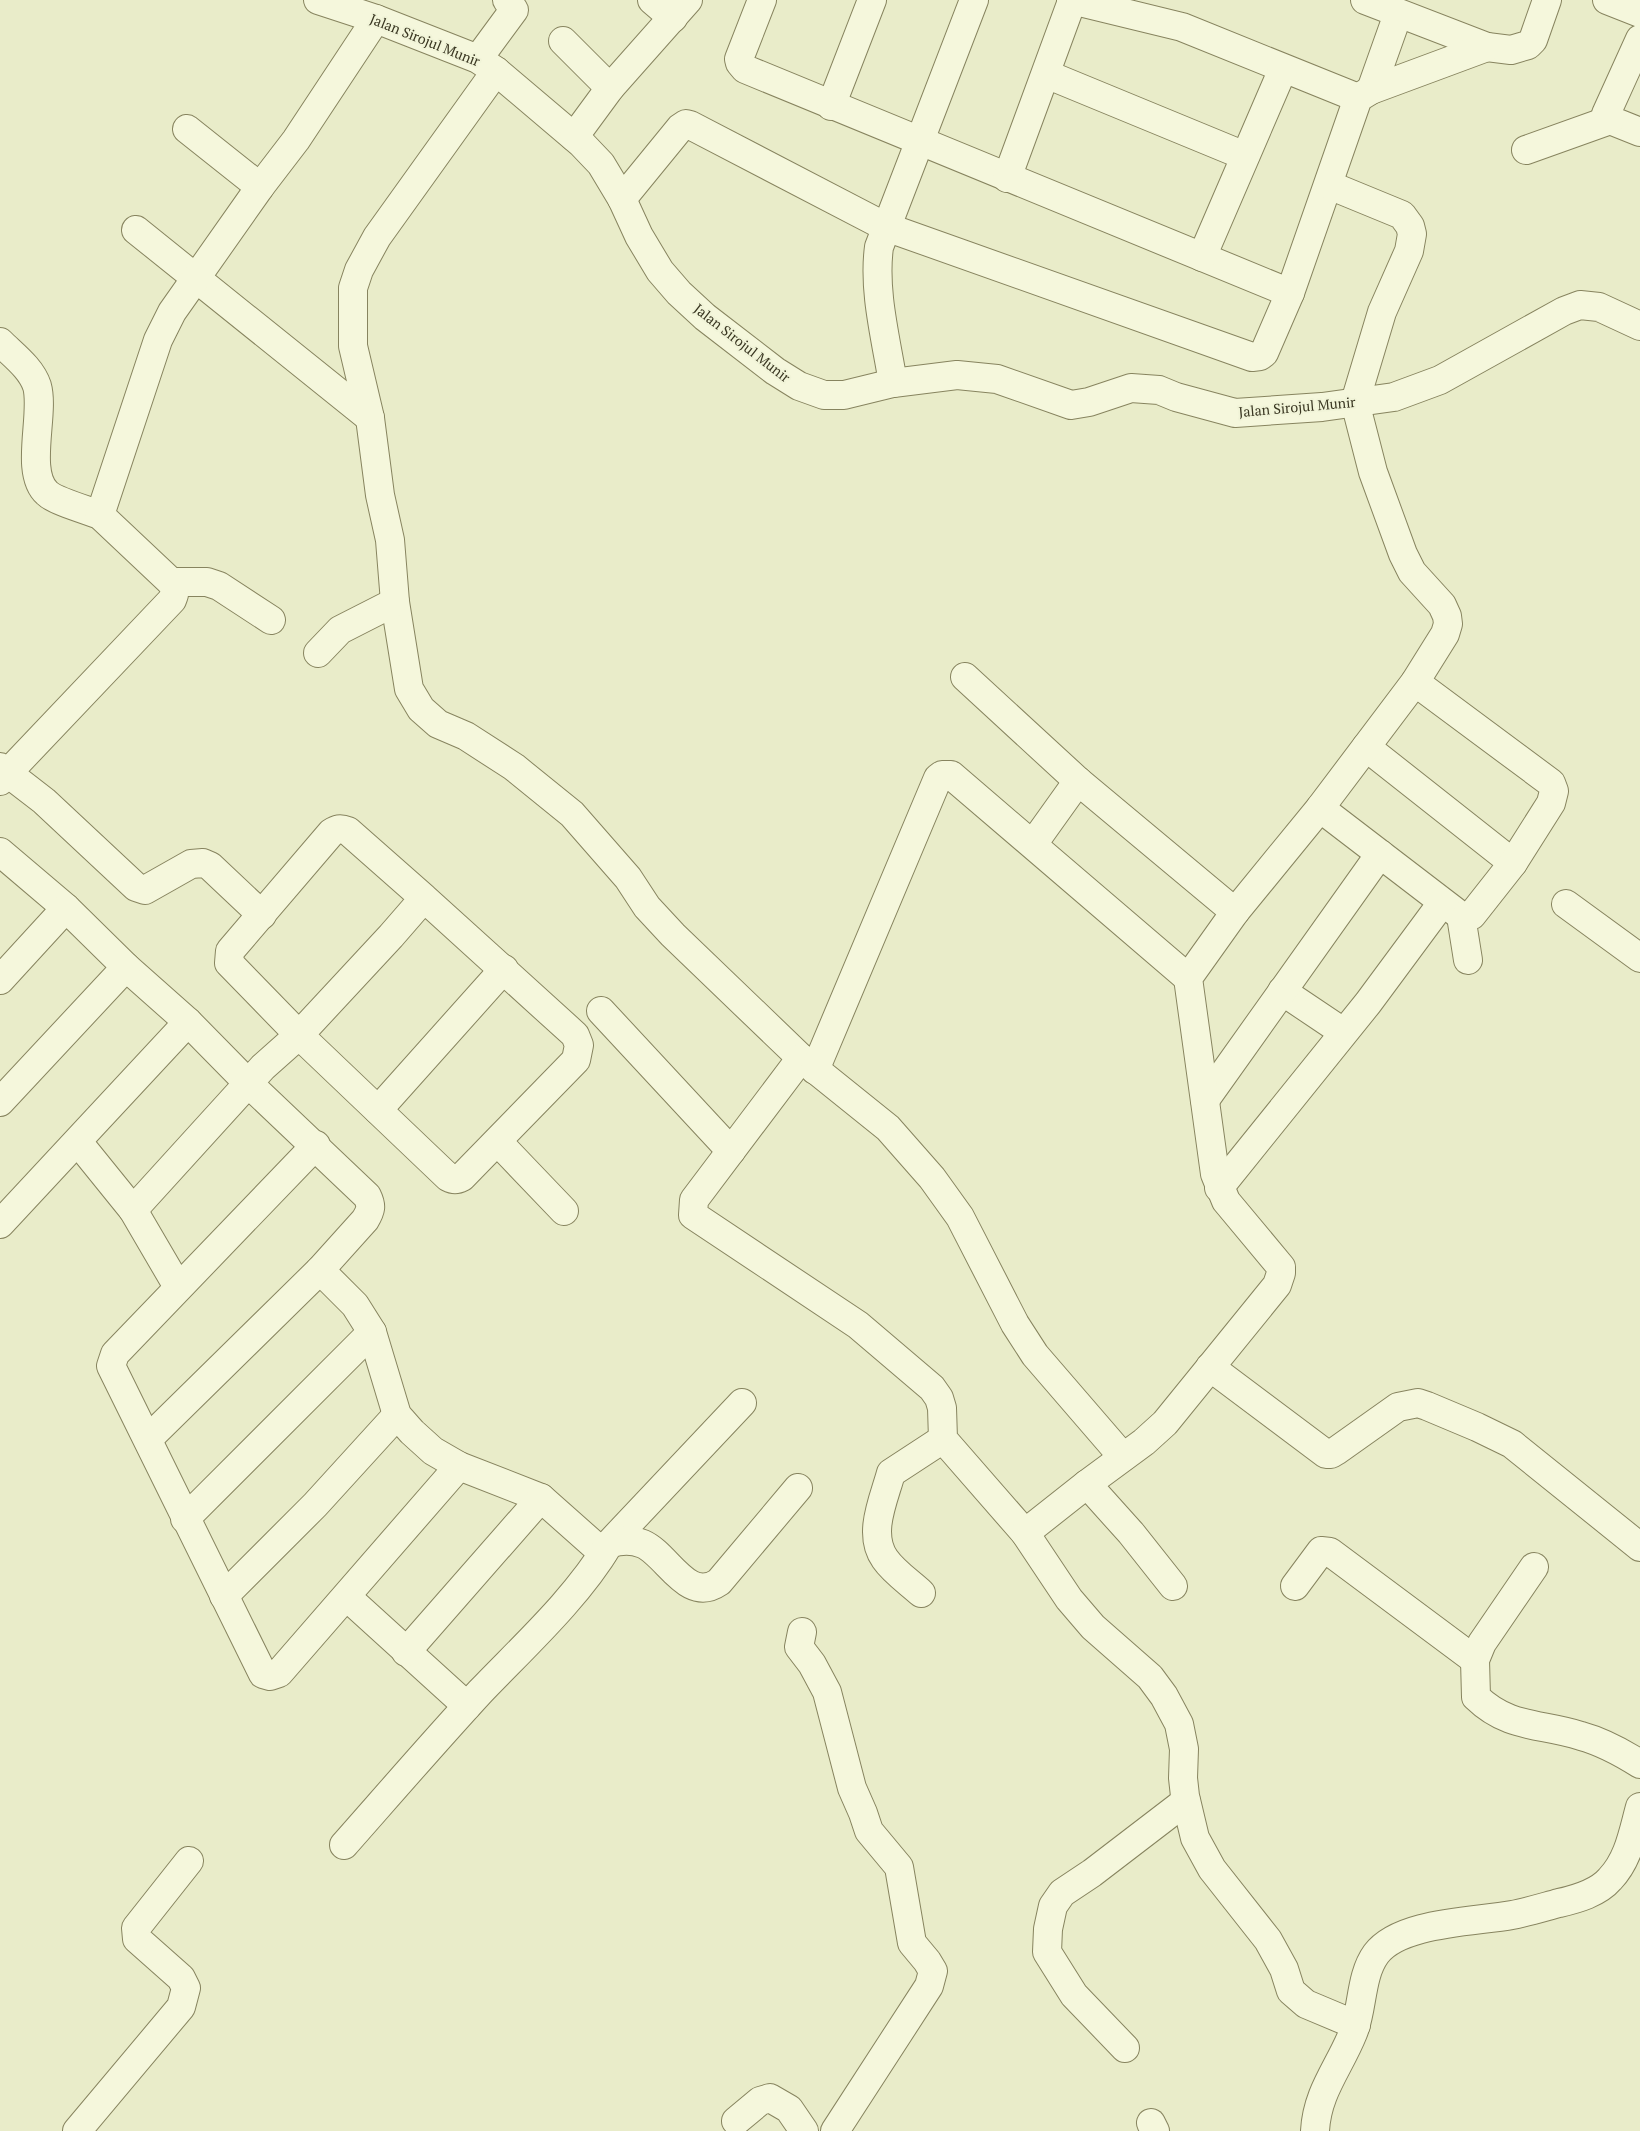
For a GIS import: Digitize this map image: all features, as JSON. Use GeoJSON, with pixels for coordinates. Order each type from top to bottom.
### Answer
{"type":"FeatureCollection","features":[{"type":"Feature","properties":{"kind":"street"},"geometry":{"type":"LineString","coordinates":[[507,0],[514,10],[487,65],[377,237],[359,270],[353,288],[353,346],[370,418],[380,495],[390,540],[395,602],[409,689],[420,709],[438,724],[466,736],[514,767],[572,814],[628,878],[647,907],[673,935],[808,1064],[888,1128],[932,1178],[960,1217],[1015,1324],[1035,1355],[1123,1457]]}},
{"type":"Feature","properties":{"kind":"street"},"geometry":{"type":"LineString","coordinates":[[574,137],[610,88],[680,9],[652,0]]}},
{"type":"Feature","properties":{"kind":"street"},"geometry":{"type":"LineString","coordinates":[[762,0],[740,59],[742,67],[918,142],[1290,293]]}},
{"type":"Feature","properties":{"kind":"street"},"geometry":{"type":"LineString","coordinates":[[831,106],[871,0]]}},
{"type":"Feature","properties":{"kind":"street"},"geometry":{"type":"LineString","coordinates":[[893,382],[882,313],[877,263],[879,247],[974,0]]}},
{"type":"Feature","properties":{"kind":"street"},"geometry":{"type":"LineString","coordinates":[[1006,178],[1046,74],[1071,0],[1182,26],[1283,69],[1365,94],[1488,47]]}},
{"type":"Feature","properties":{"kind":"street"},"geometry":{"type":"LineString","coordinates":[[1366,0],[1398,14],[1488,47],[1511,50],[1528,45],[1533,40],[1547,0]]}},
{"type":"Feature","properties":{"kind":"street"},"geometry":{"type":"LineString","coordinates":[[1607,0],[1640,13]]}},
{"type":"Feature","properties":{"kind":"street","name":"Jalan Sirojul Munir"},"geometry":{"type":"LineString","coordinates":[[336,2],[487,65],[574,137],[600,164],[622,199],[639,236],[656,264],[680,293],[705,317],[774,371],[799,386],[824,395],[844,396],[893,382],[957,375],[983,377],[1013,383],[1045,397],[1072,405],[1089,402],[1131,388],[1159,390],[1176,397],[1235,413],[1394,397],[1440,380],[1564,311],[1580,305],[1599,307],[1640,326]]}},
{"type":"Feature","properties":{"kind":"street"},"geometry":{"type":"LineString","coordinates":[[622,199],[680,128],[686,124],[886,227],[1252,357],[1260,356],[1264,353],[1290,293],[1329,185],[1398,14]]}},
{"type":"Feature","properties":{"kind":"street"},"geometry":{"type":"LineString","coordinates":[[100,515],[158,340],[172,312],[260,187],[296,140],[376,19]]}},
{"type":"Feature","properties":{"kind":"street"},"geometry":{"type":"LineString","coordinates":[[1526,150],[1608,117],[1640,38]]}},
{"type":"Feature","properties":{"kind":"street"},"geometry":{"type":"LineString","coordinates":[[563,41],[610,88]]}},
{"type":"Feature","properties":{"kind":"street"},"geometry":{"type":"LineString","coordinates":[[1202,257],[1283,69]]}},
{"type":"Feature","properties":{"kind":"street"},"geometry":{"type":"LineString","coordinates":[[1046,74],[1245,156]]}},
{"type":"Feature","properties":{"kind":"street"},"geometry":{"type":"LineString","coordinates":[[1608,117],[1640,132]]}},
{"type":"Feature","properties":{"kind":"street"},"geometry":{"type":"LineString","coordinates":[[187,129],[260,187]]}},
{"type":"Feature","properties":{"kind":"street"},"geometry":{"type":"LineString","coordinates":[[1188,978],[1235,912],[1320,808],[1415,682],[1445,634],[1448,624],[1442,604],[1407,564],[1372,472],[1355,402],[1382,312],[1409,251],[1412,234],[1410,226],[1402,215],[1329,185]]}},
{"type":"Feature","properties":{"kind":"street"},"geometry":{"type":"LineString","coordinates":[[136,230],[370,418]]}},
{"type":"Feature","properties":{"kind":"street"},"geometry":{"type":"LineString","coordinates":[[0,342],[30,372],[37,385],[37,470],[42,488],[49,496],[100,515],[172,582],[175,587],[172,600],[3,774],[44,801],[136,887],[145,890],[191,864],[203,863],[210,866],[262,915]]}},
{"type":"Feature","properties":{"kind":"street"},"geometry":{"type":"LineString","coordinates":[[172,582],[207,582],[219,586],[271,620]]}},
{"type":"Feature","properties":{"kind":"street"},"geometry":{"type":"LineString","coordinates":[[318,653],[340,630],[395,602]]}},
{"type":"Feature","properties":{"kind":"street"},"geometry":{"type":"LineString","coordinates":[[965,677],[1078,781],[1235,912]]}},
{"type":"Feature","properties":{"kind":"street"},"geometry":{"type":"LineString","coordinates":[[1320,808],[1451,910],[1472,915],[1513,863],[1552,804],[1554,791],[1551,783],[1415,682]]}},
{"type":"Feature","properties":{"kind":"street"},"geometry":{"type":"LineString","coordinates":[[1366,747],[1513,863]]}},
{"type":"Feature","properties":{"kind":"street"},"geometry":{"type":"LineString","coordinates":[[1025,1533],[1144,1442],[1165,1423],[1277,1284],[1281,1273],[1281,1266],[1226,1200],[1219,1188],[1215,1174],[1188,978],[951,775],[942,775],[938,778],[808,1064],[731,1151],[694,1200],[693,1214],[858,1325],[932,1388],[939,1398],[942,1408],[943,1439],[1025,1533],[1069,1599],[1093,1627],[1150,1677],[1164,1696],[1179,1724],[1184,1749],[1183,1778],[1186,1801],[1195,1838],[1212,1869],[1268,1940],[1284,1969],[1292,1991],[1306,2004],[1356,2025]]}},
{"type":"Feature","properties":{"kind":"street"},"geometry":{"type":"LineString","coordinates":[[1033,844],[1078,781]]}},
{"type":"Feature","properties":{"kind":"street"},"geometry":{"type":"LineString","coordinates":[[0,853],[66,908],[126,967],[188,1022],[272,1059],[378,1110],[448,1178],[457,1180],[462,1177],[498,1142],[576,1060],[580,1045],[575,1035],[504,969],[348,831],[336,829],[331,833],[230,951],[229,963],[272,1059],[316,1146],[367,1196],[372,1205],[370,1212],[320,1270],[148,1439]]}},
{"type":"Feature","properties":{"kind":"street"},"geometry":{"type":"LineString","coordinates":[[1205,1100],[1380,854]]}},
{"type":"Feature","properties":{"kind":"street"},"geometry":{"type":"LineString","coordinates":[[133,1210],[272,1059],[392,936],[424,898]]}},
{"type":"Feature","properties":{"kind":"street"},"geometry":{"type":"LineString","coordinates":[[1566,904],[1640,958]]}},
{"type":"Feature","properties":{"kind":"street"},"geometry":{"type":"LineString","coordinates":[[0,980],[66,908]]}},
{"type":"Feature","properties":{"kind":"street"},"geometry":{"type":"LineString","coordinates":[[1451,910],[1468,960]]}},
{"type":"Feature","properties":{"kind":"street"},"geometry":{"type":"LineString","coordinates":[[1219,1188],[1343,1032],[1451,910]]}},
{"type":"Feature","properties":{"kind":"street"},"geometry":{"type":"LineString","coordinates":[[0,1102],[126,967]]}},
{"type":"Feature","properties":{"kind":"street"},"geometry":{"type":"LineString","coordinates":[[378,1110],[504,969]]}},
{"type":"Feature","properties":{"kind":"street"},"geometry":{"type":"LineString","coordinates":[[1282,991],[1343,1032]]}},
{"type":"Feature","properties":{"kind":"street"},"geometry":{"type":"LineString","coordinates":[[601,1011],[731,1151]]}},
{"type":"Feature","properties":{"kind":"street"},"geometry":{"type":"LineString","coordinates":[[0,1224],[188,1022]]}},
{"type":"Feature","properties":{"kind":"street"},"geometry":{"type":"LineString","coordinates":[[78,1142],[133,1210],[178,1287]]}},
{"type":"Feature","properties":{"kind":"street"},"geometry":{"type":"LineString","coordinates":[[498,1142],[564,1212]]}},
{"type":"Feature","properties":{"kind":"street"},"geometry":{"type":"LineString","coordinates":[[316,1146],[178,1287],[111,1360],[113,1372],[148,1439],[185,1519],[263,1674],[270,1676],[279,1673],[459,1466]]}},
{"type":"Feature","properties":{"kind":"street"},"geometry":{"type":"LineString","coordinates":[[320,1270],[354,1306],[372,1332],[397,1415],[433,1451],[459,1466],[541,1498],[606,1549]]}},
{"type":"Feature","properties":{"kind":"street"},"geometry":{"type":"LineString","coordinates":[[185,1519],[372,1332]]}},
{"type":"Feature","properties":{"kind":"street"},"geometry":{"type":"LineString","coordinates":[[1210,1367],[1326,1454],[1331,1454],[1398,1408],[1418,1403],[1427,1406],[1512,1444],[1640,1547]]}},
{"type":"Feature","properties":{"kind":"street"},"geometry":{"type":"LineString","coordinates":[[344,1845],[467,1706],[574,1592],[606,1549],[742,1403]]}},
{"type":"Feature","properties":{"kind":"street"},"geometry":{"type":"LineString","coordinates":[[224,1596],[314,1505],[397,1415]]}},
{"type":"Feature","properties":{"kind":"street"},"geometry":{"type":"LineString","coordinates":[[921,1594],[884,1558],[878,1545],[879,1517],[891,1473],[943,1439]]}},
{"type":"Feature","properties":{"kind":"street"},"geometry":{"type":"LineString","coordinates":[[1087,1484],[1131,1534],[1172,1586]]}},
{"type":"Feature","properties":{"kind":"street"},"geometry":{"type":"LineString","coordinates":[[606,1549],[620,1540],[643,1545],[656,1553],[688,1584],[704,1589],[711,1588],[719,1582],[798,1488]]}},
{"type":"Feature","properties":{"kind":"street"},"geometry":{"type":"LineString","coordinates":[[406,1652],[541,1498]]}},
{"type":"Feature","properties":{"kind":"street"},"geometry":{"type":"LineString","coordinates":[[1295,1586],[1321,1551],[1330,1552],[1476,1660]]}},
{"type":"Feature","properties":{"kind":"street"},"geometry":{"type":"LineString","coordinates":[[1534,1567],[1482,1643],[1476,1660],[1476,1696],[1487,1708],[1500,1716],[1521,1723],[1580,1735],[1616,1748],[1640,1764]]}},
{"type":"Feature","properties":{"kind":"street"},"geometry":{"type":"LineString","coordinates":[[347,1597],[467,1706]]}},
{"type":"Feature","properties":{"kind":"street"},"geometry":{"type":"LineString","coordinates":[[802,1632],[799,1648],[812,1664],[827,1692],[852,1788],[870,1831],[899,1867],[912,1943],[933,1971],[929,1986],[835,2131]]}},
{"type":"Feature","properties":{"kind":"street"},"geometry":{"type":"LineString","coordinates":[[1125,2048],[1074,1995],[1047,1952],[1048,1929],[1053,1906],[1062,1893],[1092,1873],[1186,1801]]}},
{"type":"Feature","properties":{"kind":"street"},"geometry":{"type":"LineString","coordinates":[[1315,2131],[1316,2116],[1323,2091],[1347,2047],[1356,2025],[1368,1970],[1376,1954],[1388,1942],[1404,1934],[1422,1929],[1513,1915],[1574,1899],[1594,1891],[1609,1880],[1621,1864],[1630,1846],[1640,1806]]}},
{"type":"Feature","properties":{"kind":"street"},"geometry":{"type":"LineString","coordinates":[[77,2131],[181,2007],[186,1988],[181,1978],[137,1939],[136,1928],[189,1861]]}},
{"type":"Feature","properties":{"kind":"street"},"geometry":{"type":"LineString","coordinates":[[736,2121],[760,2101],[770,2098],[788,2109],[804,2131]]}}]}
